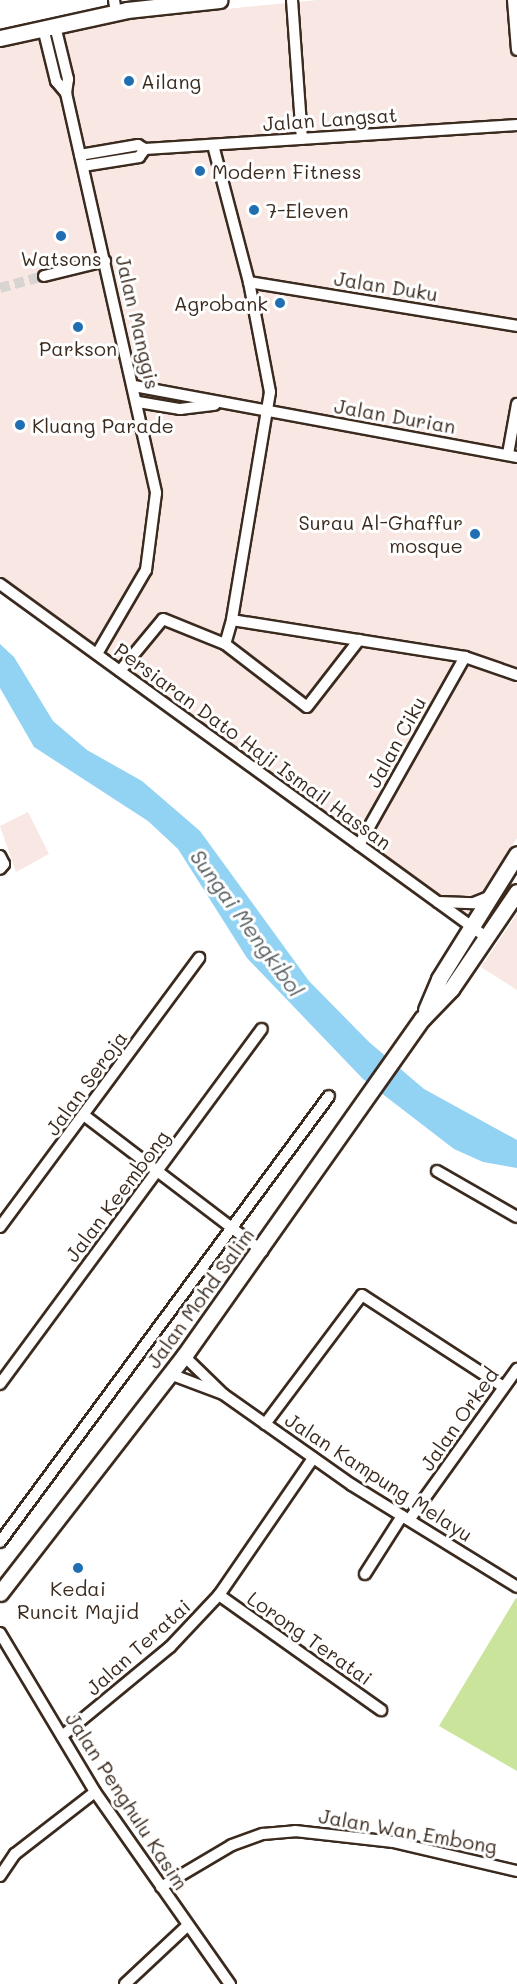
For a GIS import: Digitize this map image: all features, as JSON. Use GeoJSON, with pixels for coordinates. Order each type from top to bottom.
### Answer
{"type":"FeatureCollection","features":[{"type":"Feature","properties":{"kind":"street"},"geometry":{"type":"LineString","coordinates":[[0,38],[49,27],[120,6],[219,0]]}},
{"type":"Feature","properties":{"kind":"street"},"geometry":{"type":"LineString","coordinates":[[292,0],[302,139]]}},
{"type":"Feature","properties":{"kind":"street"},"geometry":{"type":"LineString","coordinates":[[513,0],[517,50]]}},
{"type":"Feature","properties":{"kind":"street","name":"Jalan Manggis"},"geometry":{"type":"LineString","coordinates":[[49,27],[56,81],[66,93],[138,402],[156,493],[150,552],[142,581],[97,654]]}},
{"type":"Feature","properties":{"kind":"street","name":"Jalan Langsat"},"geometry":{"type":"LineString","coordinates":[[82,161],[138,146],[145,149],[517,125]]}},
{"type":"Feature","properties":{"kind":"street"},"geometry":{"type":"LineString","coordinates":[[213,145],[249,282],[270,392],[232,620],[225,644]]}},
{"type":"Feature","properties":{"kind":"street"},"geometry":{"type":"LineString","coordinates":[[44,276],[105,261]]}},
{"type":"Feature","properties":{"kind":"street","name":"Jalan Duku"},"geometry":{"type":"LineString","coordinates":[[249,282],[517,326]]}},
{"type":"Feature","properties":{"kind":"street","name":"Jalan Durian"},"geometry":{"type":"LineString","coordinates":[[134,386],[182,393],[220,405],[512,455]]}},
{"type":"Feature","properties":{"kind":"street","name":"Jalan Durian"},"geometry":{"type":"LineString","coordinates":[[138,402],[180,409],[220,405]]}},
{"type":"Feature","properties":{"kind":"street"},"geometry":{"type":"LineString","coordinates":[[512,455],[517,404]]}},
{"type":"Feature","properties":{"kind":"street","name":"Persiaran Dato Haji Ismail Hassan"},"geometry":{"type":"LineString","coordinates":[[0,584],[486,937]]}},
{"type":"Feature","properties":{"kind":"street"},"geometry":{"type":"LineString","coordinates":[[120,671],[163,619],[225,644],[307,707],[359,640]]}},
{"type":"Feature","properties":{"kind":"street"},"geometry":{"type":"LineString","coordinates":[[232,620],[465,657],[517,675]]}},
{"type":"Feature","properties":{"kind":"street","name":"Jalan Ciku"},"geometry":{"type":"LineString","coordinates":[[359,845],[465,657]]}},
{"type":"Feature","properties":{"kind":"street","name":"Jalan Mohd Salim"},"geometry":{"type":"LineString","coordinates":[[422,1019],[439,979],[517,854]]}},
{"type":"Feature","properties":{"kind":"street"},"geometry":{"type":"LineString","coordinates":[[0,856],[4,864],[0,869]]}},
{"type":"Feature","properties":{"kind":"street","name":"Jalan Mohd Salim"},"geometry":{"type":"LineString","coordinates":[[0,1593],[184,1356],[262,1251],[422,1019],[451,989],[517,892]]}},
{"type":"Feature","properties":{"kind":"street"},"geometry":{"type":"LineString","coordinates":[[438,902],[474,903],[491,896]]}},
{"type":"Feature","properties":{"kind":"street","name":"Jalan Seroja"},"geometry":{"type":"LineString","coordinates":[[0,1227],[85,1116],[199,958]]}},
{"type":"Feature","properties":{"kind":"street","name":"Jalan Keembong"},"geometry":{"type":"LineString","coordinates":[[0,1384],[262,1029]]}},
{"type":"Feature","properties":{"kind":"street","name":"Jalan Mohd Salim"},"geometry":{"type":"LineString","coordinates":[[0,1542],[329,1096]]}},
{"type":"Feature","properties":{"kind":"street"},"geometry":{"type":"LineString","coordinates":[[85,1116],[262,1251]]}},
{"type":"Feature","properties":{"kind":"street"},"geometry":{"type":"LineString","coordinates":[[436,1171],[517,1217]]}},
{"type":"Feature","properties":{"kind":"street"},"geometry":{"type":"LineString","coordinates":[[265,1424],[362,1295],[502,1386]]}},
{"type":"Feature","properties":{"kind":"street","name":"Jalan Kampung Melayu"},"geometry":{"type":"LineString","coordinates":[[184,1356],[223,1394],[313,1458],[517,1587]]}},
{"type":"Feature","properties":{"kind":"street","name":"Jalan Orked"},"geometry":{"type":"LineString","coordinates":[[365,1574],[502,1386],[517,1369]]}},
{"type":"Feature","properties":{"kind":"street","name":"Jalan Kampung Melayu"},"geometry":{"type":"LineString","coordinates":[[170,1374],[223,1394]]}},
{"type":"Feature","properties":{"kind":"street","name":"Jalan Teratai"},"geometry":{"type":"LineString","coordinates":[[62,1736],[170,1647],[219,1595],[313,1458]]}},
{"type":"Feature","properties":{"kind":"street"},"geometry":{"type":"LineString","coordinates":[[0,1571],[20,1569]]}},
{"type":"Feature","properties":{"kind":"street","name":"Lorong Teratai"},"geometry":{"type":"LineString","coordinates":[[219,1595],[381,1710]]}},
{"type":"Feature","properties":{"kind":"street","name":"Jalan Penghulu Kasim"},"geometry":{"type":"LineString","coordinates":[[0,1633],[95,1792],[230,1984]]}},
{"type":"Feature","properties":{"kind":"street"},"geometry":{"type":"LineString","coordinates":[[0,1876],[15,1854],[95,1792]]}},
{"type":"Feature","properties":{"kind":"street","name":"Jalan Wan Embong"},"geometry":{"type":"LineString","coordinates":[[161,1887],[232,1845],[263,1834],[295,1831],[393,1842],[517,1871]]}},
{"type":"Feature","properties":{"kind":"street"},"geometry":{"type":"LineString","coordinates":[[125,1984],[188,1925]]}},
{"type":"Feature","properties":{"kind":"shaded area"},"geometry":{"type":"Polygon","coordinates":[[[317,0],[517,0],[517,838],[468,918],[0,577],[0,45],[126,19],[317,0]]]}},
{"type":"Feature","properties":{"kind":"shaded area"},"geometry":{"type":"Polygon","coordinates":[[[28,812],[49,854],[16,872],[0,826],[28,812]]]}},
{"type":"Feature","properties":{"kind":"shaded area"},"geometry":{"type":"Polygon","coordinates":[[[517,914],[517,990],[481,967],[517,914]]]}},
{"type":"Feature","properties":{"kind":"green space"},"geometry":{"type":"Polygon","coordinates":[[[517,1599],[517,1771],[439,1726],[517,1599]]]}},
{"type":"Feature","properties":{"kind":"water","name":"Sungai Mengkibol"},"geometry":{"type":"Polygon","coordinates":[[[0,644],[14,657],[53,721],[87,750],[142,781],[200,831],[309,981],[369,1042],[424,1089],[517,1140],[517,1168],[483,1162],[454,1149],[363,1079],[247,958],[178,849],[148,821],[34,747],[0,688],[0,644]]]}},
{"type":"Feature","properties":{"kind":"tunnel"},"geometry":{"type":"LineString","coordinates":[[0,288],[44,276]]}},
{"type":"Feature","properties":{"kind":"place","name":"Ailang"},"geometry":{"type":"Point","coordinates":[129,81]}},
{"type":"Feature","properties":{"kind":"place","name":"Modern Fitness"},"geometry":{"type":"Point","coordinates":[200,171]}},
{"type":"Feature","properties":{"kind":"place","name":"7-Eleven"},"geometry":{"type":"Point","coordinates":[254,210]}},
{"type":"Feature","properties":{"kind":"place","name":"Watsons"},"geometry":{"type":"Point","coordinates":[61,236]}},
{"type":"Feature","properties":{"kind":"place","name":"Agrobank"},"geometry":{"type":"Point","coordinates":[280,303]}},
{"type":"Feature","properties":{"kind":"place","name":"Parkson"},"geometry":{"type":"Point","coordinates":[78,327]}},
{"type":"Feature","properties":{"kind":"place","name":"Kluang Parade"},"geometry":{"type":"Point","coordinates":[20,425]}},
{"type":"Feature","properties":{"kind":"place","name":"Surau Al-Ghaffur mosque"},"geometry":{"type":"Point","coordinates":[475,534]}},
{"type":"Feature","properties":{"kind":"place","name":"Kedai Runcit Majid"},"geometry":{"type":"Point","coordinates":[78,1568]}}]}
